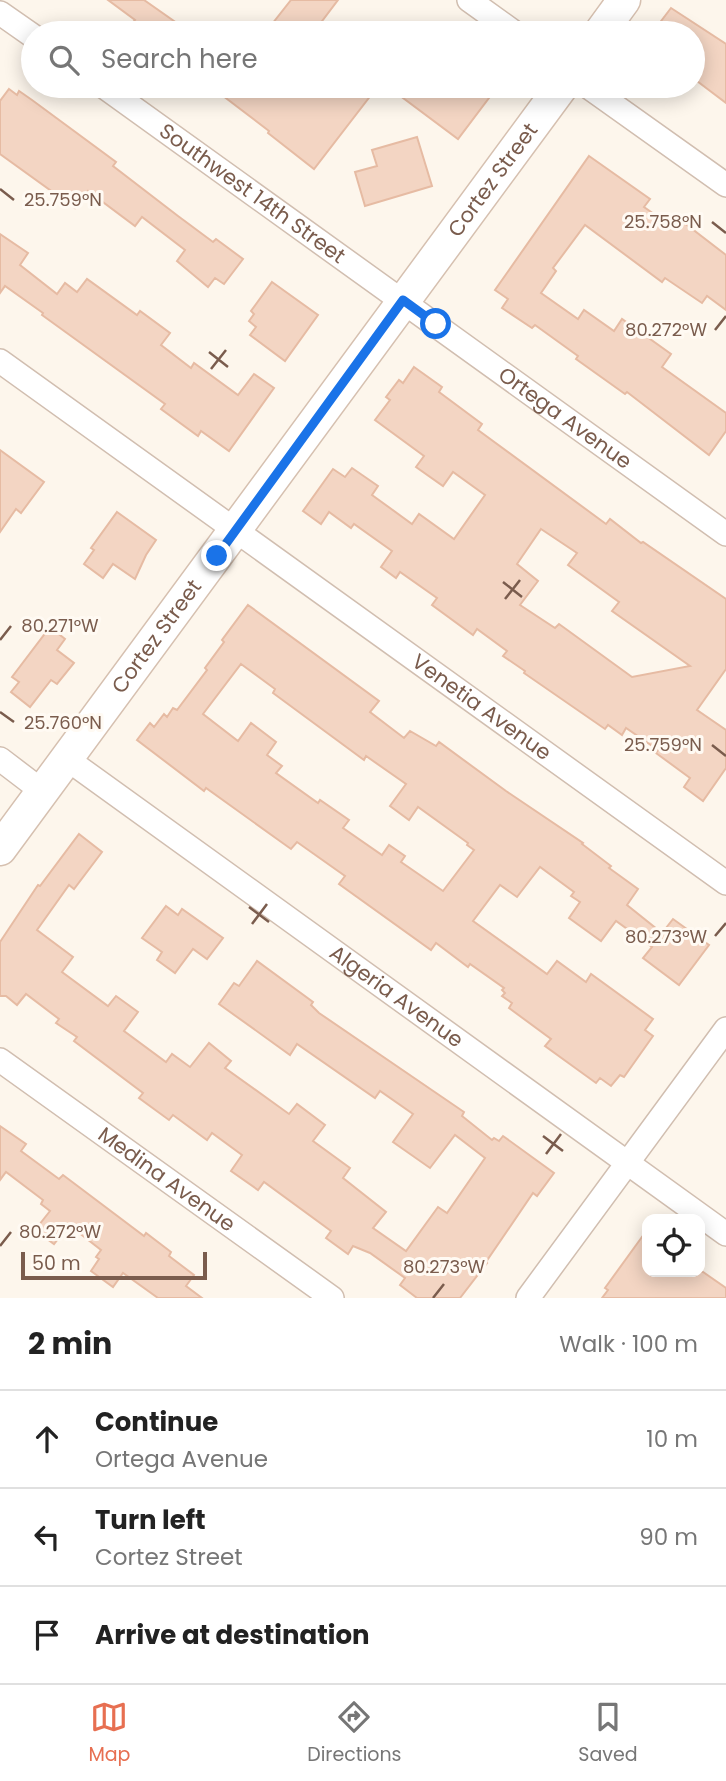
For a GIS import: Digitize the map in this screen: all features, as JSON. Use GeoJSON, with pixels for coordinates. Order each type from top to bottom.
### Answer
{"type":"FeatureCollection","features":[{"type":"Feature","properties":{"kind":"street"},"geometry":{"type":"LineString","coordinates":[[469,0],[498,21]]}},
{"type":"Feature","properties":{"kind":"street"},"geometry":{"type":"LineString","coordinates":[[609,21],[624,0]]}},
{"type":"Feature","properties":{"kind":"street"},"geometry":{"type":"LineString","coordinates":[[0,13],[21,28]]}},
{"type":"Feature","properties":{"kind":"street","name":"Southwest 14th Street"},"geometry":{"type":"LineString","coordinates":[[120,98],[403,300]]}},
{"type":"Feature","properties":{"kind":"street","name":"Cortez Street"},"geometry":{"type":"LineString","coordinates":[[0,849],[553,98]]}},
{"type":"Feature","properties":{"kind":"street"},"geometry":{"type":"LineString","coordinates":[[604,98],[726,185]]}},
{"type":"Feature","properties":{"kind":"street","name":"Ortega Avenue"},"geometry":{"type":"LineString","coordinates":[[403,300],[726,534]]}},
{"type":"Feature","properties":{"kind":"street","name":"Venetia Avenue"},"geometry":{"type":"LineString","coordinates":[[0,361],[726,883]]}},
{"type":"Feature","properties":{"kind":"street"},"geometry":{"type":"LineString","coordinates":[[0,759],[42,791]]}},
{"type":"Feature","properties":{"kind":"street","name":"Algeria Avenue"},"geometry":{"type":"LineString","coordinates":[[67,759],[726,1234]]}},
{"type":"Feature","properties":{"kind":"street"},"geometry":{"type":"LineString","coordinates":[[528,1298],[726,1029]]}},
{"type":"Feature","properties":{"kind":"street","name":"Medina Avenue"},"geometry":{"type":"LineString","coordinates":[[0,1059],[332,1298]]}},
{"type":"Feature","properties":{"kind":"building"},"geometry":{"type":"Polygon","coordinates":[[[108,0],[144,0],[174,21],[134,21],[108,0]]]}},
{"type":"Feature","properties":{"kind":"building"},"geometry":{"type":"Polygon","coordinates":[[[291,0],[338,0],[322,21],[274,21],[291,0]]]}},
{"type":"Feature","properties":{"kind":"building"},"geometry":{"type":"Polygon","coordinates":[[[671,8],[691,21],[661,21],[671,8]]]}},
{"type":"Feature","properties":{"kind":"building"},"geometry":{"type":"Polygon","coordinates":[[[705,30],[726,44],[726,103],[705,87],[705,30]]]}},
{"type":"Feature","properties":{"kind":"building"},"geometry":{"type":"Polygon","coordinates":[[[9,89],[17,95],[19,91],[21,98],[29,98],[116,162],[113,166],[178,216],[213,242],[216,239],[243,259],[224,284],[215,278],[208,287],[177,261],[185,250],[142,217],[135,226],[88,191],[75,208],[0,154],[0,101],[9,89]]]}},
{"type":"Feature","properties":{"kind":"building"},"geometry":{"type":"Polygon","coordinates":[[[226,98],[369,98],[314,169],[268,133],[269,131],[226,98]]]}},
{"type":"Feature","properties":{"kind":"building"},"geometry":{"type":"Polygon","coordinates":[[[403,98],[489,98],[458,139],[403,98]]]}},
{"type":"Feature","properties":{"kind":"building"},"geometry":{"type":"Polygon","coordinates":[[[417,137],[432,186],[365,206],[355,172],[377,166],[372,150],[417,137]]]}},
{"type":"Feature","properties":{"kind":"building"},"geometry":{"type":"Polygon","coordinates":[[[589,156],[650,199],[644,207],[677,230],[683,222],[726,255],[726,310],[707,296],[702,303],[665,278],[662,282],[585,225],[553,268],[556,271],[541,293],[578,319],[584,310],[614,331],[622,319],[671,354],[662,367],[726,413],[726,431],[709,455],[627,392],[625,394],[576,359],[578,356],[535,325],[532,328],[502,308],[508,299],[495,290],[589,156]]]}},
{"type":"Feature","properties":{"kind":"building"},"geometry":{"type":"Polygon","coordinates":[[[0,234],[28,253],[20,265],[57,294],[65,283],[77,292],[87,279],[137,315],[140,311],[170,333],[161,345],[191,368],[194,363],[238,395],[254,374],[274,388],[229,451],[201,431],[198,436],[161,409],[165,404],[5,286],[0,293],[0,234]]]}},
{"type":"Feature","properties":{"kind":"building"},"geometry":{"type":"Polygon","coordinates":[[[272,282],[318,315],[285,361],[250,335],[256,327],[249,321],[254,314],[251,311],[272,282]]]}},
{"type":"Feature","properties":{"kind":"building"},"geometry":{"type":"Polygon","coordinates":[[[414,367],[442,387],[439,392],[482,424],[478,430],[606,524],[610,519],[641,543],[726,599],[726,669],[697,710],[726,730],[726,768],[703,801],[684,787],[690,778],[656,753],[658,750],[626,728],[622,735],[608,725],[605,729],[524,673],[525,671],[503,656],[507,651],[477,629],[473,635],[432,605],[437,598],[400,572],[396,578],[381,567],[392,551],[354,524],[351,528],[329,512],[321,524],[303,511],[333,469],[345,477],[352,468],[378,486],[372,495],[412,524],[419,514],[454,539],[485,495],[453,472],[443,486],[416,467],[424,456],[375,420],[390,400],[386,397],[399,380],[403,383],[414,367]],[[541,529],[517,564],[538,581],[520,605],[555,628],[559,624],[632,677],[690,666],[612,611],[619,602],[568,565],[577,553],[541,529]]]}},
{"type":"Feature","properties":{"kind":"building"},"geometry":{"type":"Polygon","coordinates":[[[0,450],[44,482],[21,513],[16,509],[0,532],[0,450]]]}},
{"type":"Feature","properties":{"kind":"building"},"geometry":{"type":"Polygon","coordinates":[[[117,512],[156,540],[135,579],[113,564],[103,578],[84,564],[94,550],[91,548],[117,512]]]}},
{"type":"Feature","properties":{"kind":"building"},"geometry":{"type":"Polygon","coordinates":[[[248,605],[379,701],[370,712],[404,738],[410,731],[436,746],[439,742],[583,843],[611,866],[609,868],[638,889],[627,905],[662,933],[673,919],[709,945],[679,985],[643,958],[652,947],[616,921],[601,941],[569,918],[580,902],[571,896],[574,892],[540,867],[517,897],[500,885],[473,921],[547,974],[557,961],[586,982],[591,974],[653,1019],[645,1030],[653,1036],[624,1077],[620,1075],[611,1086],[600,1078],[596,1083],[545,1046],[551,1039],[509,1008],[512,1003],[502,996],[505,993],[502,990],[504,988],[470,964],[468,967],[436,943],[431,950],[339,884],[345,876],[297,842],[291,849],[206,788],[204,791],[137,740],[150,723],[154,727],[164,714],[167,717],[173,708],[177,710],[207,670],[205,668],[224,642],[222,640],[248,605]],[[241,664],[203,714],[238,741],[251,723],[276,742],[267,755],[282,766],[276,773],[318,803],[320,800],[349,820],[343,828],[382,855],[389,845],[405,856],[401,862],[443,891],[474,850],[418,807],[409,820],[390,806],[406,784],[366,756],[364,760],[273,693],[275,689],[241,664]]]}},
{"type":"Feature","properties":{"kind":"building"},"geometry":{"type":"Polygon","coordinates":[[[50,627],[65,639],[57,650],[74,663],[57,684],[51,680],[30,707],[11,692],[19,682],[12,677],[50,627]]]}},
{"type":"Feature","properties":{"kind":"building"},"geometry":{"type":"Polygon","coordinates":[[[79,834],[102,852],[74,889],[69,885],[37,930],[73,957],[62,972],[108,1006],[116,996],[138,1012],[124,1031],[166,1062],[172,1054],[190,1067],[209,1043],[231,1061],[225,1068],[289,1114],[297,1104],[325,1125],[313,1141],[350,1168],[343,1178],[386,1212],[373,1228],[406,1251],[438,1207],[447,1213],[485,1158],[455,1135],[430,1168],[393,1142],[413,1114],[380,1091],[375,1098],[297,1044],[290,1055],[219,1004],[234,983],[239,986],[257,961],[313,1002],[311,1005],[319,1013],[464,1112],[462,1116],[492,1140],[494,1138],[499,1141],[503,1136],[554,1173],[537,1196],[533,1193],[487,1263],[460,1298],[417,1298],[400,1285],[405,1278],[370,1253],[353,1246],[348,1254],[326,1238],[331,1231],[264,1182],[258,1190],[231,1171],[242,1155],[212,1133],[207,1140],[173,1115],[169,1120],[139,1098],[143,1093],[74,1041],[77,1037],[56,1023],[59,1019],[26,994],[17,1005],[6,996],[0,996],[0,942],[38,885],[40,886],[79,834]]]}},
{"type":"Feature","properties":{"kind":"building"},"geometry":{"type":"Polygon","coordinates":[[[166,906],[178,915],[182,909],[223,938],[207,959],[193,949],[175,973],[157,960],[162,952],[142,938],[166,906]]]}},
{"type":"Feature","properties":{"kind":"building"},"geometry":{"type":"Polygon","coordinates":[[[0,1126],[26,1144],[21,1151],[59,1179],[63,1175],[144,1236],[146,1233],[171,1252],[169,1256],[194,1275],[186,1286],[202,1298],[158,1298],[123,1273],[113,1287],[91,1271],[101,1250],[69,1225],[54,1244],[35,1230],[50,1211],[41,1204],[43,1200],[6,1172],[0,1180],[0,1126]]]}},
{"type":"Feature","properties":{"kind":"building"},"geometry":{"type":"Polygon","coordinates":[[[642,1237],[642,1277],[705,1277],[705,1273],[726,1288],[726,1298],[602,1298],[608,1290],[605,1288],[642,1237]]]}},
{"type":"Feature","properties":{"kind":"route"},"geometry":{"type":"LineString","coordinates":[[217,556],[403,300],[436,324]]}}]}
